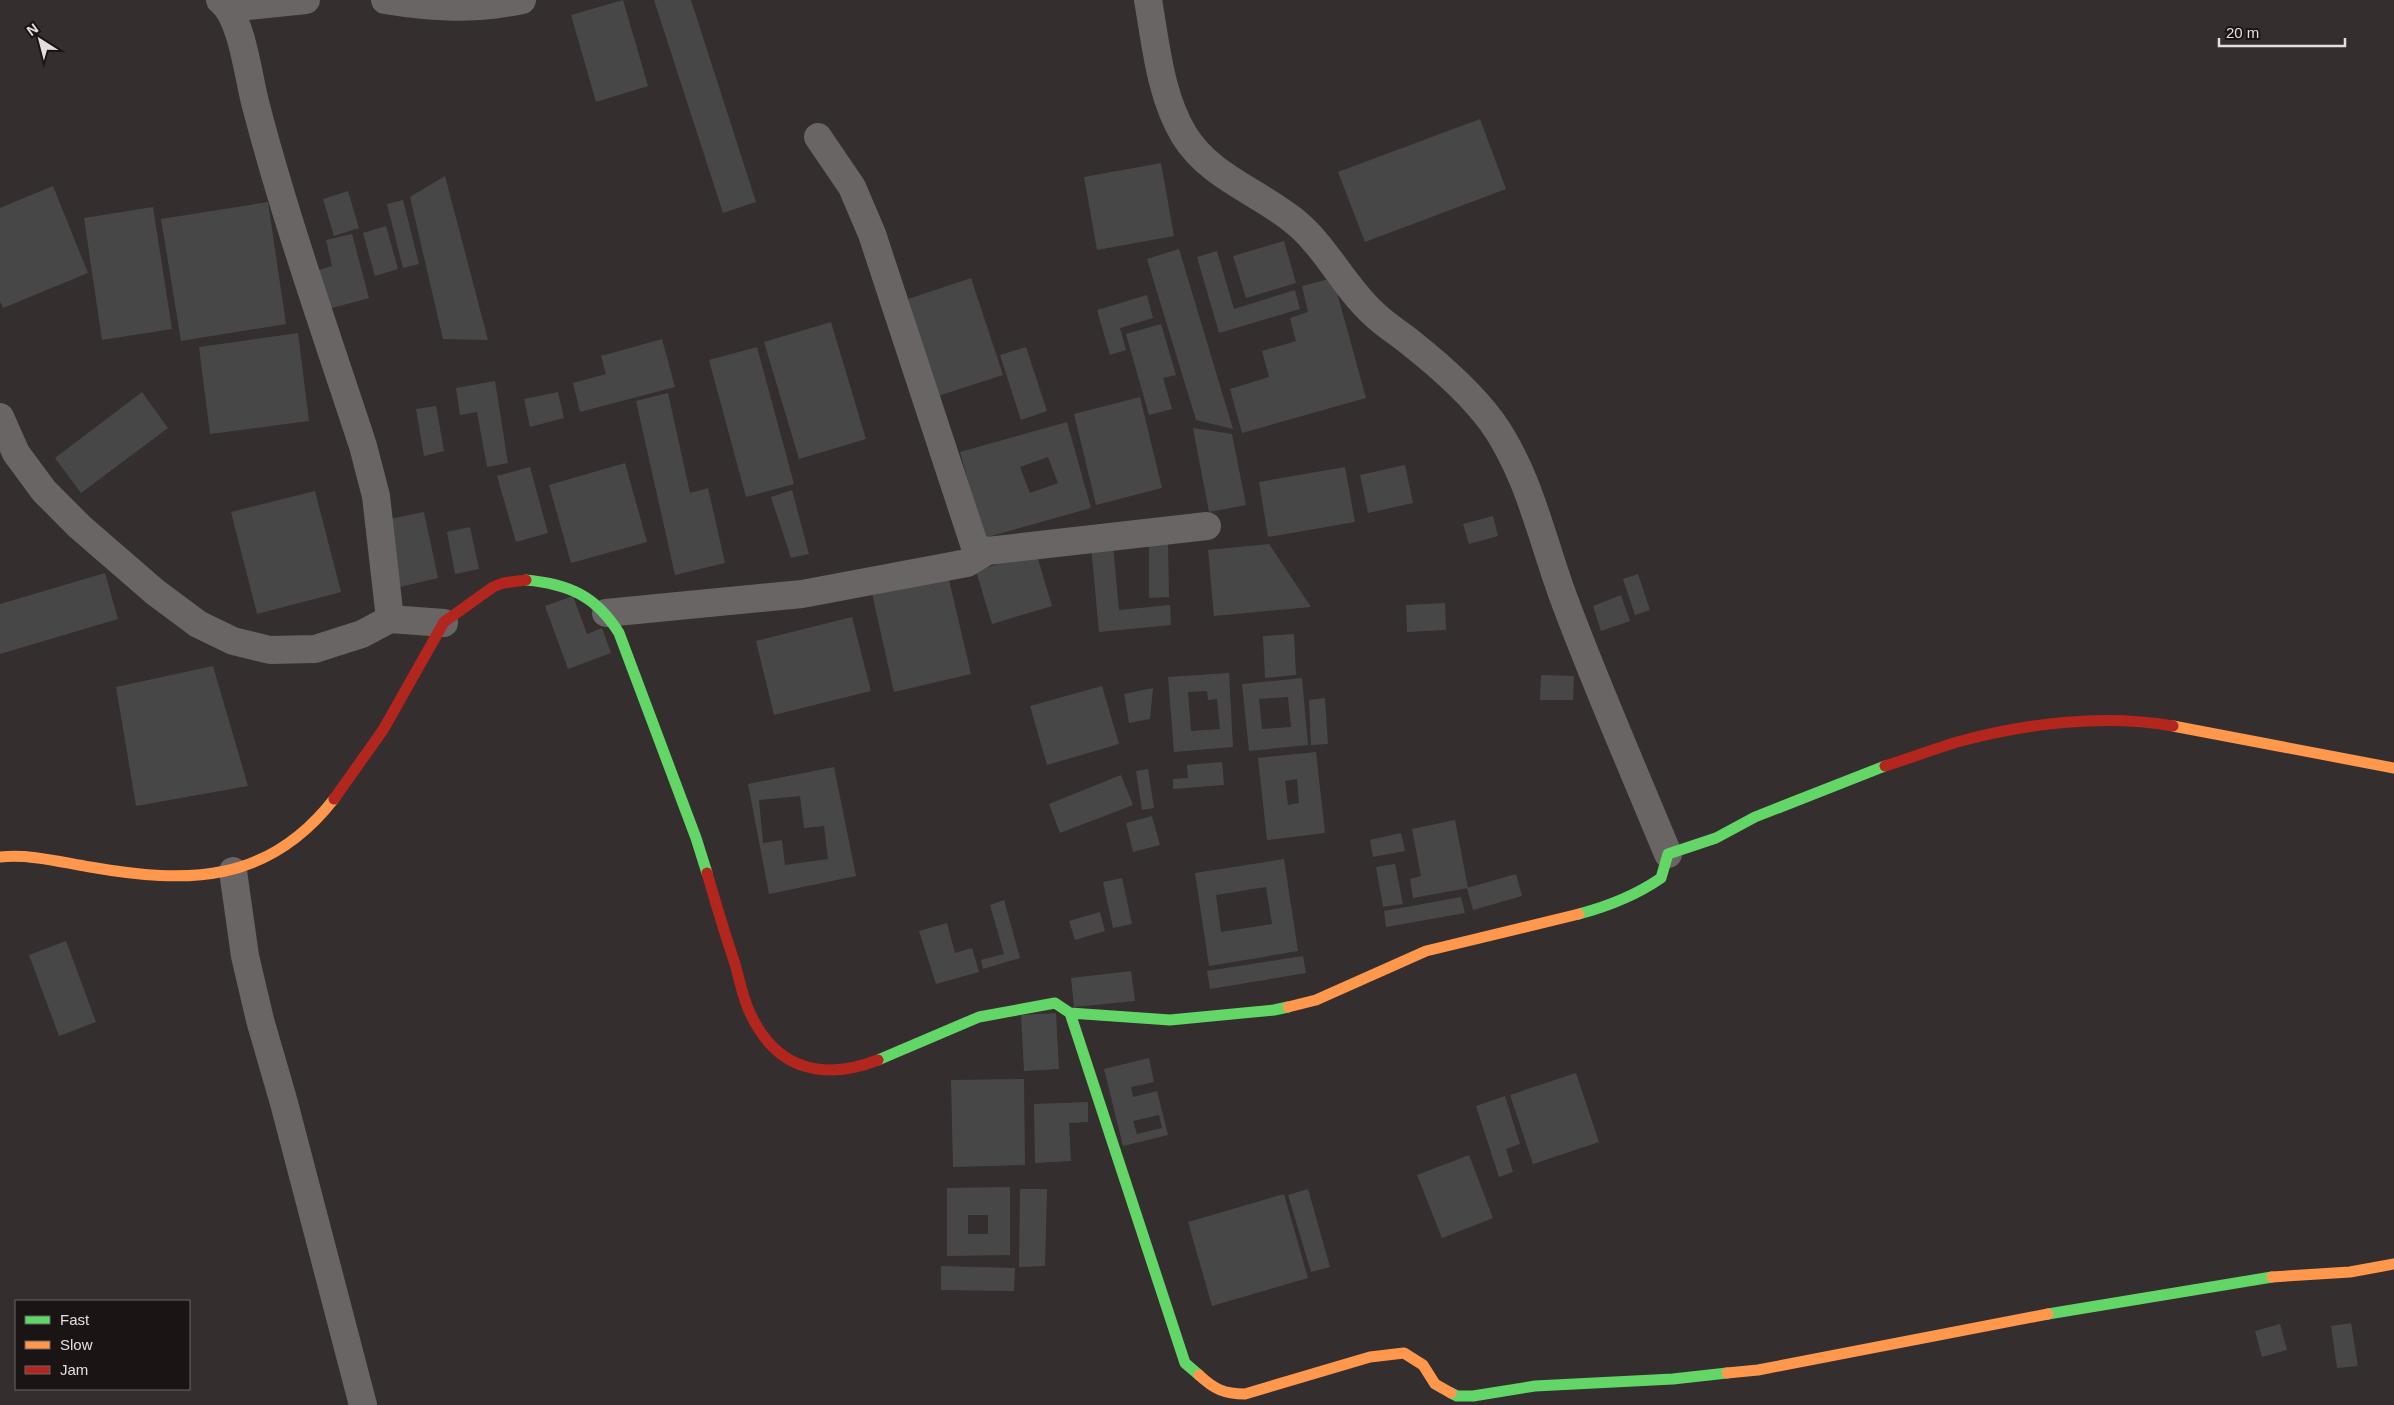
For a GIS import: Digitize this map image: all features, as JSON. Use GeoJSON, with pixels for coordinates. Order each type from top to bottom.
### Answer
{"type":"FeatureCollection","features":[{"type":"Feature","properties":{"kind":"street"},"geometry":{"type":"LineString","coordinates":[[306,0],[225,4],[238,34],[274,173],[363,446],[376,496],[390,619]]}},
{"type":"Feature","properties":{"kind":"street"},"geometry":{"type":"LineString","coordinates":[[385,0],[464,9],[522,0]]}},
{"type":"Feature","properties":{"kind":"street"},"geometry":{"type":"LineString","coordinates":[[0,857],[44,858],[136,876],[167,878],[233,872],[271,856],[304,831],[337,795],[382,734],[444,623],[477,597],[502,583],[527,580],[553,584],[587,597],[606,613],[622,638],[696,838],[750,1014],[764,1040],[777,1054],[798,1065],[825,1070],[864,1066],[972,1018],[1056,1003],[1070,1013],[1170,1020],[1274,1010],[1316,1000],[1426,951],[1608,906],[1638,894],[1661,878],[1668,854],[1581,644],[1531,500],[1511,452],[1492,422],[1466,391],[1413,344],[1374,315],[1352,291],[1318,244],[1295,221],[1199,156],[1183,133],[1170,102],[1161,72],[1148,0]]}},
{"type":"Feature","properties":{"kind":"street"},"geometry":{"type":"LineString","coordinates":[[818,137],[852,187],[872,234],[975,547],[987,551],[1207,526]]}},
{"type":"Feature","properties":{"kind":"street"},"geometry":{"type":"LineString","coordinates":[[0,417],[16,452],[44,491],[80,527],[155,592],[198,624],[233,641],[270,650],[315,648],[362,634],[390,619],[444,623]]}},
{"type":"Feature","properties":{"kind":"street"},"geometry":{"type":"LineString","coordinates":[[606,613],[802,594],[967,564],[987,551]]}},
{"type":"Feature","properties":{"kind":"street"},"geometry":{"type":"LineString","coordinates":[[1668,854],[1716,838],[1755,817],[1877,769],[1961,741],[2023,728],[2106,720],[2170,725],[2394,768]]}},
{"type":"Feature","properties":{"kind":"street"},"geometry":{"type":"LineString","coordinates":[[233,872],[245,956],[260,1020],[284,1103],[363,1405]]}},
{"type":"Feature","properties":{"kind":"street"},"geometry":{"type":"LineString","coordinates":[[1070,1013],[1185,1362],[1197,1371],[1209,1393],[1216,1390],[1227,1395],[1245,1394],[1370,1357],[1404,1353],[1423,1366],[1435,1384],[1457,1396],[1473,1396],[1535,1386],[1673,1379],[1758,1370],[2001,1322],[2259,1278],[2350,1272],[2394,1264]]}},
{"type":"Feature","properties":{"kind":"building"},"geometry":{"type":"Polygon","coordinates":[[[623,0],[648,86],[596,102],[571,15],[623,0]]]}},
{"type":"Feature","properties":{"kind":"building"},"geometry":{"type":"Polygon","coordinates":[[[654,0],[691,0],[756,202],[723,213],[654,0]]]}},
{"type":"Feature","properties":{"kind":"building"},"geometry":{"type":"Polygon","coordinates":[[[1480,119],[1506,189],[1365,242],[1338,172],[1480,119]]]}},
{"type":"Feature","properties":{"kind":"building"},"geometry":{"type":"Polygon","coordinates":[[[1161,163],[1174,236],[1097,250],[1084,177],[1161,163]]]}},
{"type":"Feature","properties":{"kind":"building"},"geometry":{"type":"Polygon","coordinates":[[[445,176],[488,340],[443,339],[410,197],[445,176]]]}},
{"type":"Feature","properties":{"kind":"building"},"geometry":{"type":"Polygon","coordinates":[[[53,186],[88,273],[3,308],[0,301],[0,208],[53,186]]]}},
{"type":"Feature","properties":{"kind":"building"},"geometry":{"type":"Polygon","coordinates":[[[348,191],[359,228],[334,236],[323,199],[348,191]]]}},
{"type":"Feature","properties":{"kind":"building"},"geometry":{"type":"Polygon","coordinates":[[[403,200],[419,264],[403,268],[387,204],[403,200]]]}},
{"type":"Feature","properties":{"kind":"building"},"geometry":{"type":"Polygon","coordinates":[[[268,202],[286,324],[181,341],[161,219],[268,202]]]}},
{"type":"Feature","properties":{"kind":"building"},"geometry":{"type":"Polygon","coordinates":[[[153,207],[172,329],[102,340],[84,218],[153,207]]]}},
{"type":"Feature","properties":{"kind":"building"},"geometry":{"type":"Polygon","coordinates":[[[386,226],[398,269],[375,276],[363,233],[386,226]]]}},
{"type":"Feature","properties":{"kind":"building"},"geometry":{"type":"Polygon","coordinates":[[[352,234],[369,298],[321,311],[312,272],[332,266],[326,240],[352,234]]]}},
{"type":"Feature","properties":{"kind":"building"},"geometry":{"type":"Polygon","coordinates":[[[1284,241],[1296,283],[1246,298],[1233,256],[1284,241]]]}},
{"type":"Feature","properties":{"kind":"building"},"geometry":{"type":"Polygon","coordinates":[[[1179,249],[1233,429],[1196,420],[1147,259],[1179,249]]]}},
{"type":"Feature","properties":{"kind":"building"},"geometry":{"type":"Polygon","coordinates":[[[1217,251],[1234,309],[1295,290],[1300,309],[1219,333],[1197,257],[1217,251]]]}},
{"type":"Feature","properties":{"kind":"building"},"geometry":{"type":"Polygon","coordinates":[[[971,278],[1003,375],[938,396],[908,299],[971,278]]]}},
{"type":"Feature","properties":{"kind":"building"},"geometry":{"type":"Polygon","coordinates":[[[1333,278],[1366,398],[1242,433],[1230,389],[1269,377],[1262,351],[1296,341],[1290,318],[1308,312],[1302,286],[1333,278]]]}},
{"type":"Feature","properties":{"kind":"building"},"geometry":{"type":"Polygon","coordinates":[[[1147,295],[1153,318],[1120,328],[1126,350],[1110,355],[1097,310],[1147,295]]]}},
{"type":"Feature","properties":{"kind":"building"},"geometry":{"type":"Polygon","coordinates":[[[831,322],[866,439],[799,459],[764,342],[831,322]]]}},
{"type":"Feature","properties":{"kind":"building"},"geometry":{"type":"Polygon","coordinates":[[[1161,324],[1176,375],[1163,378],[1172,409],[1149,415],[1126,334],[1161,324]]]}},
{"type":"Feature","properties":{"kind":"building"},"geometry":{"type":"Polygon","coordinates":[[[298,333],[309,421],[210,434],[199,347],[298,333]]]}},
{"type":"Feature","properties":{"kind":"building"},"geometry":{"type":"Polygon","coordinates":[[[662,339],[675,387],[580,412],[573,383],[606,374],[601,356],[662,339]]]}},
{"type":"Feature","properties":{"kind":"building"},"geometry":{"type":"Polygon","coordinates":[[[757,347],[794,484],[746,497],[709,360],[757,347]]]}},
{"type":"Feature","properties":{"kind":"building"},"geometry":{"type":"Polygon","coordinates":[[[1026,347],[1047,411],[1021,420],[1000,355],[1026,347]]]}},
{"type":"Feature","properties":{"kind":"building"},"geometry":{"type":"Polygon","coordinates":[[[495,381],[508,463],[487,467],[477,412],[460,415],[456,388],[495,381]]]}},
{"type":"Feature","properties":{"kind":"building"},"geometry":{"type":"Polygon","coordinates":[[[142,392],[168,428],[81,493],[55,458],[142,392]]]}},
{"type":"Feature","properties":{"kind":"building"},"geometry":{"type":"Polygon","coordinates":[[[558,392],[564,418],[530,427],[524,399],[558,392]]]}},
{"type":"Feature","properties":{"kind":"building"},"geometry":{"type":"Polygon","coordinates":[[[668,393],[690,493],[708,488],[725,563],[675,575],[636,401],[668,393]]]}},
{"type":"Feature","properties":{"kind":"building"},"geometry":{"type":"Polygon","coordinates":[[[1140,397],[1162,488],[1096,505],[1074,414],[1140,397]]]}},
{"type":"Feature","properties":{"kind":"building"},"geometry":{"type":"Polygon","coordinates":[[[436,406],[444,451],[424,456],[416,409],[436,406]]]}},
{"type":"Feature","properties":{"kind":"building"},"geometry":{"type":"Polygon","coordinates":[[[1067,422],[1091,508],[984,538],[960,452],[1067,422]],[[1048,457],[1020,467],[1030,493],[1058,483],[1048,457]]]}},
{"type":"Feature","properties":{"kind":"building"},"geometry":{"type":"Polygon","coordinates":[[[1193,428],[1232,434],[1246,505],[1209,512],[1193,428]]]}},
{"type":"Feature","properties":{"kind":"building"},"geometry":{"type":"Polygon","coordinates":[[[625,463],[647,542],[571,563],[549,485],[625,463]]]}},
{"type":"Feature","properties":{"kind":"building"},"geometry":{"type":"Polygon","coordinates":[[[1405,465],[1413,503],[1368,513],[1360,475],[1405,465]]]}},
{"type":"Feature","properties":{"kind":"building"},"geometry":{"type":"Polygon","coordinates":[[[530,467],[548,533],[516,542],[497,476],[530,467]]]}},
{"type":"Feature","properties":{"kind":"building"},"geometry":{"type":"Polygon","coordinates":[[[1345,467],[1355,522],[1268,537],[1259,482],[1345,467]]]}},
{"type":"Feature","properties":{"kind":"building"},"geometry":{"type":"Polygon","coordinates":[[[792,490],[809,554],[791,558],[771,497],[792,490]]]}},
{"type":"Feature","properties":{"kind":"building"},"geometry":{"type":"Polygon","coordinates":[[[315,491],[341,592],[257,614],[231,512],[315,491]]]}},
{"type":"Feature","properties":{"kind":"building"},"geometry":{"type":"Polygon","coordinates":[[[424,512],[438,578],[400,587],[385,520],[424,512]]]}},
{"type":"Feature","properties":{"kind":"building"},"geometry":{"type":"Polygon","coordinates":[[[1493,516],[1498,536],[1469,544],[1463,524],[1493,516]]]}},
{"type":"Feature","properties":{"kind":"building"},"geometry":{"type":"Polygon","coordinates":[[[470,527],[479,569],[455,574],[447,532],[470,527]]]}},
{"type":"Feature","properties":{"kind":"building"},"geometry":{"type":"Polygon","coordinates":[[[1149,542],[1168,543],[1169,597],[1149,598],[1149,542]]]}},
{"type":"Feature","properties":{"kind":"building"},"geometry":{"type":"Polygon","coordinates":[[[1269,544],[1311,607],[1214,616],[1208,550],[1269,544]]]}},
{"type":"Feature","properties":{"kind":"building"},"geometry":{"type":"Polygon","coordinates":[[[1113,545],[1119,610],[1170,605],[1171,625],[1099,632],[1091,546],[1113,545]]]}},
{"type":"Feature","properties":{"kind":"building"},"geometry":{"type":"Polygon","coordinates":[[[1036,552],[1052,606],[992,624],[976,571],[1036,552]]]}},
{"type":"Feature","properties":{"kind":"building"},"geometry":{"type":"Polygon","coordinates":[[[947,571],[971,674],[894,692],[871,589],[947,571]]]}},
{"type":"Feature","properties":{"kind":"building"},"geometry":{"type":"Polygon","coordinates":[[[105,573],[118,619],[0,654],[0,604],[105,573]]]}},
{"type":"Feature","properties":{"kind":"building"},"geometry":{"type":"Polygon","coordinates":[[[1638,574],[1650,610],[1635,615],[1623,579],[1638,574]]]}},
{"type":"Feature","properties":{"kind":"building"},"geometry":{"type":"Polygon","coordinates":[[[1621,595],[1630,621],[1601,631],[1593,606],[1621,595]]]}},
{"type":"Feature","properties":{"kind":"building"},"geometry":{"type":"Polygon","coordinates":[[[573,596],[587,634],[602,628],[611,653],[568,669],[545,606],[573,596]]]}},
{"type":"Feature","properties":{"kind":"building"},"geometry":{"type":"Polygon","coordinates":[[[1445,603],[1446,630],[1407,632],[1406,605],[1445,603]]]}},
{"type":"Feature","properties":{"kind":"building"},"geometry":{"type":"Polygon","coordinates":[[[852,617],[871,691],[774,715],[756,641],[852,617]]]}},
{"type":"Feature","properties":{"kind":"building"},"geometry":{"type":"Polygon","coordinates":[[[1294,634],[1296,675],[1265,678],[1263,636],[1294,634]]]}},
{"type":"Feature","properties":{"kind":"building"},"geometry":{"type":"Polygon","coordinates":[[[213,666],[248,786],[136,806],[116,687],[213,666]]]}},
{"type":"Feature","properties":{"kind":"building"},"geometry":{"type":"Polygon","coordinates":[[[1229,673],[1233,747],[1174,752],[1168,677],[1229,673]],[[1207,691],[1188,692],[1191,731],[1220,729],[1217,699],[1208,700],[1207,691]]]}},
{"type":"Feature","properties":{"kind":"building"},"geometry":{"type":"Polygon","coordinates":[[[1541,675],[1574,676],[1573,700],[1540,700],[1541,675]]]}},
{"type":"Feature","properties":{"kind":"building"},"geometry":{"type":"Polygon","coordinates":[[[1302,678],[1308,745],[1249,751],[1242,684],[1302,678]],[[1288,697],[1259,699],[1262,729],[1291,727],[1288,697]]]}},
{"type":"Feature","properties":{"kind":"building"},"geometry":{"type":"Polygon","coordinates":[[[1102,686],[1119,744],[1047,765],[1030,706],[1102,686]]]}},
{"type":"Feature","properties":{"kind":"building"},"geometry":{"type":"Polygon","coordinates":[[[1153,688],[1150,719],[1129,723],[1124,694],[1153,688]]]}},
{"type":"Feature","properties":{"kind":"building"},"geometry":{"type":"Polygon","coordinates":[[[1325,698],[1328,744],[1311,745],[1309,700],[1325,698]]]}},
{"type":"Feature","properties":{"kind":"building"},"geometry":{"type":"Polygon","coordinates":[[[1316,752],[1325,833],[1267,840],[1258,758],[1316,752]],[[1297,779],[1285,781],[1288,805],[1299,803],[1297,779]]]}},
{"type":"Feature","properties":{"kind":"building"},"geometry":{"type":"Polygon","coordinates":[[[1222,762],[1224,785],[1173,789],[1173,779],[1188,778],[1187,765],[1222,762]]]}},
{"type":"Feature","properties":{"kind":"building"},"geometry":{"type":"Polygon","coordinates":[[[834,767],[856,876],[769,894],[748,784],[834,767]],[[800,796],[759,800],[763,843],[782,840],[785,865],[828,859],[824,826],[804,828],[800,796]]]}},
{"type":"Feature","properties":{"kind":"building"},"geometry":{"type":"Polygon","coordinates":[[[1148,769],[1154,808],[1142,810],[1136,771],[1148,769]]]}},
{"type":"Feature","properties":{"kind":"building"},"geometry":{"type":"Polygon","coordinates":[[[1121,775],[1133,805],[1060,833],[1049,804],[1121,775]]]}},
{"type":"Feature","properties":{"kind":"building"},"geometry":{"type":"Polygon","coordinates":[[[1152,816],[1160,845],[1133,852],[1126,823],[1152,816]]]}},
{"type":"Feature","properties":{"kind":"building"},"geometry":{"type":"Polygon","coordinates":[[[1455,820],[1468,888],[1413,898],[1410,879],[1421,876],[1412,829],[1455,820]]]}},
{"type":"Feature","properties":{"kind":"building"},"geometry":{"type":"Polygon","coordinates":[[[1401,833],[1405,851],[1373,857],[1370,840],[1401,833]]]}},
{"type":"Feature","properties":{"kind":"building"},"geometry":{"type":"Polygon","coordinates":[[[1284,859],[1298,951],[1209,966],[1195,873],[1284,859]],[[1266,887],[1216,895],[1221,932],[1272,924],[1266,887]]]}},
{"type":"Feature","properties":{"kind":"building"},"geometry":{"type":"Polygon","coordinates":[[[1395,864],[1403,904],[1383,907],[1376,867],[1395,864]]]}},
{"type":"Feature","properties":{"kind":"building"},"geometry":{"type":"Polygon","coordinates":[[[1516,874],[1522,896],[1473,910],[1467,888],[1516,874]]]}},
{"type":"Feature","properties":{"kind":"building"},"geometry":{"type":"Polygon","coordinates":[[[1122,878],[1132,924],[1113,928],[1103,882],[1122,878]]]}},
{"type":"Feature","properties":{"kind":"building"},"geometry":{"type":"Polygon","coordinates":[[[1461,897],[1465,913],[1386,927],[1384,911],[1461,897]]]}},
{"type":"Feature","properties":{"kind":"building"},"geometry":{"type":"Polygon","coordinates":[[[1004,900],[1020,958],[983,969],[981,960],[1004,954],[990,905],[1004,900]]]}},
{"type":"Feature","properties":{"kind":"building"},"geometry":{"type":"Polygon","coordinates":[[[1100,912],[1105,931],[1075,940],[1069,921],[1100,912]]]}},
{"type":"Feature","properties":{"kind":"building"},"geometry":{"type":"Polygon","coordinates":[[[947,923],[955,953],[972,948],[979,972],[936,984],[919,931],[947,923]]]}},
{"type":"Feature","properties":{"kind":"building"},"geometry":{"type":"Polygon","coordinates":[[[66,941],[96,1022],[59,1036],[29,955],[66,941]]]}},
{"type":"Feature","properties":{"kind":"building"},"geometry":{"type":"Polygon","coordinates":[[[1303,956],[1306,973],[1210,989],[1207,971],[1303,956]]]}},
{"type":"Feature","properties":{"kind":"building"},"geometry":{"type":"Polygon","coordinates":[[[1131,971],[1135,1001],[1074,1007],[1071,978],[1131,971]]]}},
{"type":"Feature","properties":{"kind":"building"},"geometry":{"type":"Polygon","coordinates":[[[1056,1013],[1059,1069],[1024,1071],[1021,1015],[1056,1013]]]}},
{"type":"Feature","properties":{"kind":"building"},"geometry":{"type":"Polygon","coordinates":[[[1149,1058],[1154,1082],[1131,1087],[1133,1097],[1157,1091],[1168,1135],[1123,1146],[1104,1069],[1149,1058]],[[1159,1115],[1133,1121],[1137,1134],[1162,1128],[1159,1115]]]}},
{"type":"Feature","properties":{"kind":"building"},"geometry":{"type":"Polygon","coordinates":[[[1576,1073],[1599,1142],[1533,1164],[1510,1095],[1576,1073]]]}},
{"type":"Feature","properties":{"kind":"building"},"geometry":{"type":"Polygon","coordinates":[[[1024,1079],[1025,1165],[953,1167],[951,1080],[1024,1079]]]}},
{"type":"Feature","properties":{"kind":"building"},"geometry":{"type":"Polygon","coordinates":[[[1505,1096],[1520,1144],[1506,1149],[1513,1172],[1499,1177],[1476,1106],[1505,1096]]]}},
{"type":"Feature","properties":{"kind":"building"},"geometry":{"type":"Polygon","coordinates":[[[1088,1102],[1088,1122],[1069,1123],[1071,1161],[1035,1163],[1034,1104],[1088,1102]]]}},
{"type":"Feature","properties":{"kind":"building"},"geometry":{"type":"Polygon","coordinates":[[[1469,1155],[1493,1218],[1442,1238],[1417,1175],[1469,1155]]]}},
{"type":"Feature","properties":{"kind":"building"},"geometry":{"type":"Polygon","coordinates":[[[1010,1187],[1010,1255],[947,1256],[947,1188],[1010,1187]],[[968,1215],[968,1234],[988,1234],[988,1215],[968,1215]]]}},
{"type":"Feature","properties":{"kind":"building"},"geometry":{"type":"Polygon","coordinates":[[[1020,1189],[1047,1189],[1045,1266],[1019,1267],[1020,1189]]]}},
{"type":"Feature","properties":{"kind":"building"},"geometry":{"type":"Polygon","coordinates":[[[1308,1189],[1330,1267],[1311,1272],[1288,1195],[1308,1189]]]}},
{"type":"Feature","properties":{"kind":"building"},"geometry":{"type":"Polygon","coordinates":[[[1284,1194],[1308,1278],[1212,1306],[1188,1222],[1284,1194]]]}},
{"type":"Feature","properties":{"kind":"building"},"geometry":{"type":"Polygon","coordinates":[[[941,1266],[1015,1268],[1014,1291],[941,1290],[941,1266]]]}},
{"type":"Feature","properties":{"kind":"building"},"geometry":{"type":"Polygon","coordinates":[[[2351,1323],[2358,1366],[2337,1368],[2331,1326],[2351,1323]]]}},
{"type":"Feature","properties":{"kind":"building"},"geometry":{"type":"Polygon","coordinates":[[[2280,1324],[2287,1350],[2262,1357],[2255,1331],[2280,1324]]]}},
{"type":"Feature","properties":{"kind":"traffic: fast"},"geometry":{"type":"LineString","coordinates":[[526,580],[555,585],[580,594],[601,610],[619,633],[696,838],[707,873]]}},
{"type":"Feature","properties":{"kind":"traffic: fast"},"geometry":{"type":"LineString","coordinates":[[1579,914],[1621,900],[1661,878],[1668,854],[1716,838],[1755,817],[1885,766]]}},
{"type":"Feature","properties":{"kind":"traffic: fast"},"geometry":{"type":"LineString","coordinates":[[878,1060],[979,1017],[1055,1003],[1070,1013],[1170,1020],[1288,1007]]}},
{"type":"Feature","properties":{"kind":"traffic: fast"},"geometry":{"type":"LineString","coordinates":[[1070,1013],[1185,1363],[1199,1375]]}},
{"type":"Feature","properties":{"kind":"traffic: fast"},"geometry":{"type":"LineString","coordinates":[[2048,1314],[2272,1277]]}},
{"type":"Feature","properties":{"kind":"traffic: fast"},"geometry":{"type":"LineString","coordinates":[[1451,1393],[1457,1396],[1473,1396],[1535,1386],[1673,1379],[1727,1373]]}},
{"type":"Feature","properties":{"kind":"traffic: slow"},"geometry":{"type":"LineString","coordinates":[[2173,726],[2394,768]]}},
{"type":"Feature","properties":{"kind":"traffic: slow"},"geometry":{"type":"LineString","coordinates":[[0,857],[34,858],[160,876],[193,875],[224,871],[254,862],[282,848],[309,827],[334,799]]}},
{"type":"Feature","properties":{"kind":"traffic: slow"},"geometry":{"type":"LineString","coordinates":[[1288,1007],[1316,1000],[1426,951],[1579,914]]}},
{"type":"Feature","properties":{"kind":"traffic: slow"},"geometry":{"type":"LineString","coordinates":[[2272,1277],[2350,1272],[2394,1264]]}},
{"type":"Feature","properties":{"kind":"traffic: slow"},"geometry":{"type":"LineString","coordinates":[[1727,1373],[1758,1370],[2048,1314]]}},
{"type":"Feature","properties":{"kind":"traffic: slow"},"geometry":{"type":"LineString","coordinates":[[1199,1375],[1220,1390],[1245,1394],[1370,1357],[1404,1353],[1423,1365],[1435,1384],[1451,1393]]}},
{"type":"Feature","properties":{"kind":"traffic: jam"},"geometry":{"type":"LineString","coordinates":[[334,799],[383,730],[444,622],[493,587],[503,583],[526,580]]}},
{"type":"Feature","properties":{"kind":"traffic: jam"},"geometry":{"type":"LineString","coordinates":[[1885,766],[1961,741],[2039,725],[2066,722],[2120,721],[2147,722],[2173,726]]}},
{"type":"Feature","properties":{"kind":"traffic: jam"},"geometry":{"type":"LineString","coordinates":[[707,873],[746,1003],[762,1034],[774,1048],[788,1059],[804,1066],[821,1069],[839,1070],[878,1060]]}}]}
